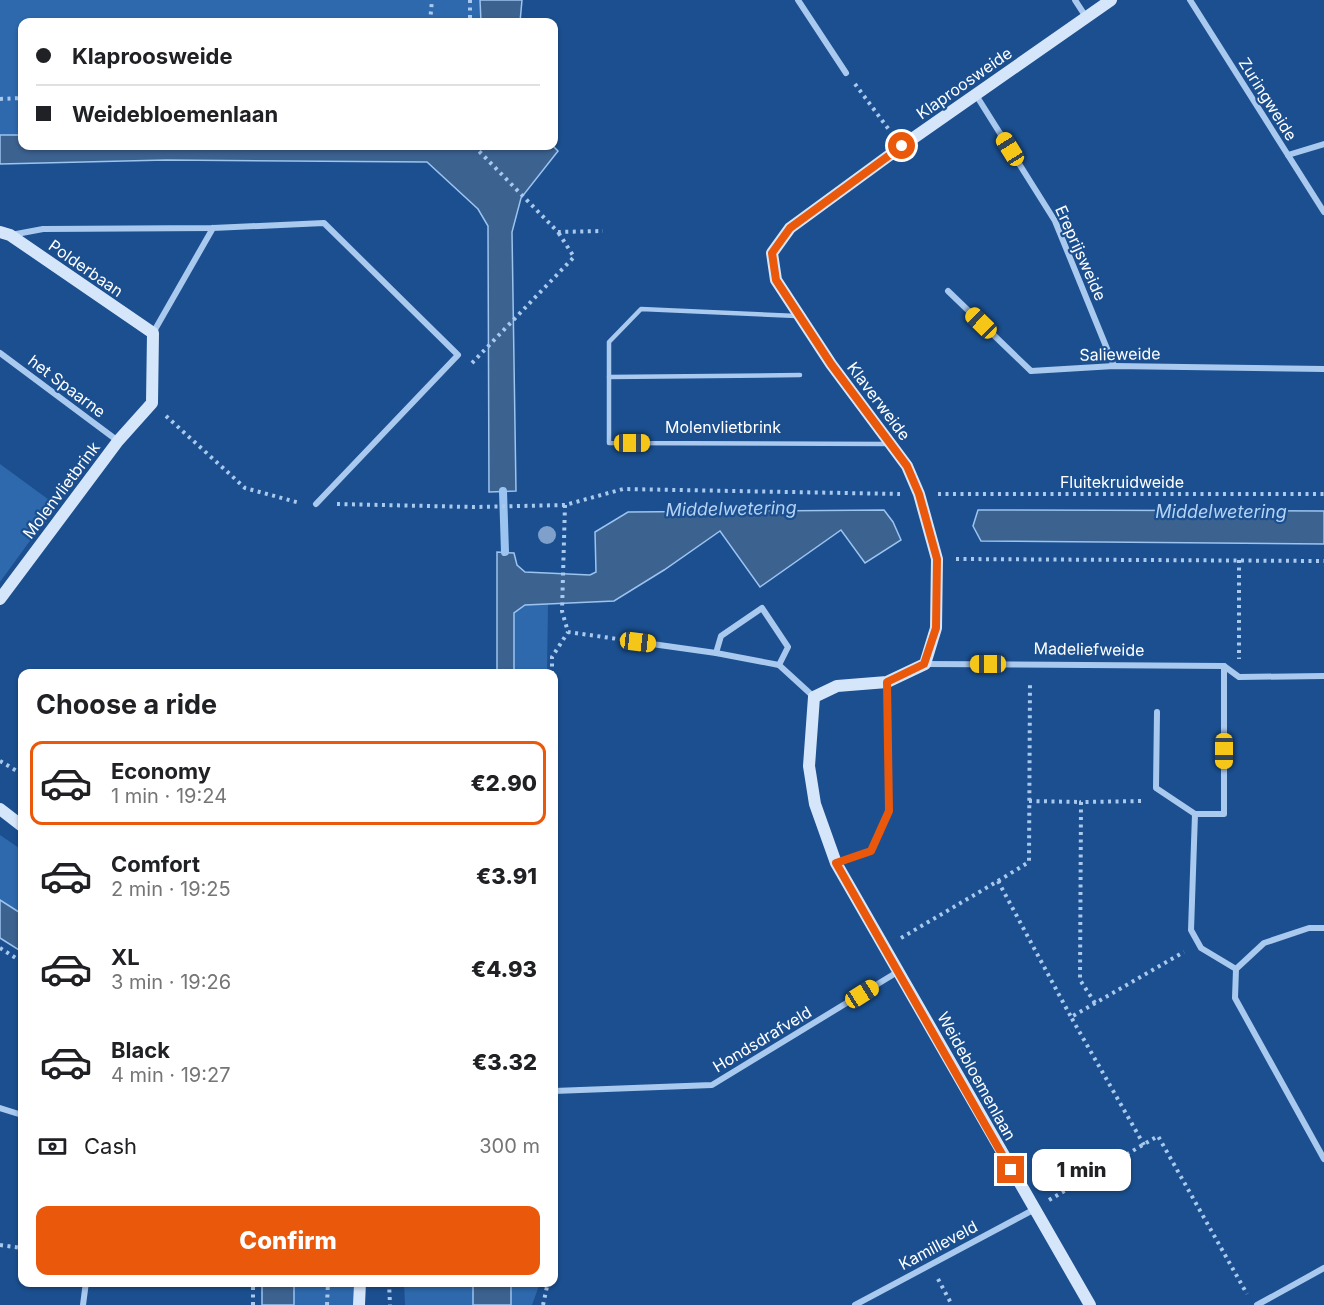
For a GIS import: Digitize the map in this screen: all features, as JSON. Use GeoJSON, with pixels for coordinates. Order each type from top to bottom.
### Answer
{"type":"FeatureCollection","features":[{"type":"Feature","properties":{"kind":"street"},"geometry":{"type":"LineString","coordinates":[[798,0],[846,73]]}},
{"type":"Feature","properties":{"kind":"street"},"geometry":{"type":"LineString","coordinates":[[1075,0],[1086,17]]}},
{"type":"Feature","properties":{"kind":"street","name":"Klaproosweide"},"geometry":{"type":"LineString","coordinates":[[831,364],[776,280],[772,253],[790,228],[902,146],[1111,0]]}},
{"type":"Feature","properties":{"kind":"street","name":"Zuringweide"},"geometry":{"type":"LineString","coordinates":[[1190,0],[1324,212]]}},
{"type":"Feature","properties":{"kind":"street","name":"Ereprijsweide"},"geometry":{"type":"LineString","coordinates":[[976,95],[1055,221],[1113,366]]}},
{"type":"Feature","properties":{"kind":"street"},"geometry":{"type":"LineString","coordinates":[[1288,155],[1324,144]]}},
{"type":"Feature","properties":{"kind":"street"},"geometry":{"type":"LineString","coordinates":[[5,233],[44,229],[213,228],[324,224],[458,355],[316,504]]}},
{"type":"Feature","properties":{"kind":"street"},"geometry":{"type":"LineString","coordinates":[[152,404],[153,333],[213,228]]}},
{"type":"Feature","properties":{"kind":"street","name":"Polderbaan"},"geometry":{"type":"LineString","coordinates":[[5,233],[153,333]]}},
{"type":"Feature","properties":{"kind":"street","name":"Salieweide"},"geometry":{"type":"LineString","coordinates":[[948,291],[1031,371],[1113,366],[1324,369]]}},
{"type":"Feature","properties":{"kind":"street","name":"het Spaarne"},"geometry":{"type":"LineString","coordinates":[[0,353],[118,441]]}},
{"type":"Feature","properties":{"kind":"street","name":"Klaverweide"},"geometry":{"type":"LineString","coordinates":[[831,364],[907,466],[919,494],[937,559],[936,628],[924,664]]}},
{"type":"Feature","properties":{"kind":"street","name":"Molenvlietbrink"},"geometry":{"type":"LineString","coordinates":[[0,599],[118,441],[152,404]]}},
{"type":"Feature","properties":{"kind":"street"},"geometry":{"type":"LineString","coordinates":[[716,653],[721,636],[762,608],[788,647],[779,666]]}},
{"type":"Feature","properties":{"kind":"street"},"geometry":{"type":"LineString","coordinates":[[638,642],[716,653],[779,666],[814,697],[837,686],[887,682]]}},
{"type":"Feature","properties":{"kind":"street","name":"Madeliefweide"},"geometry":{"type":"LineString","coordinates":[[887,682],[924,664],[1224,666]]}},
{"type":"Feature","properties":{"kind":"street"},"geometry":{"type":"LineString","coordinates":[[1224,666],[1239,677],[1324,676]]}},
{"type":"Feature","properties":{"kind":"street"},"geometry":{"type":"LineString","coordinates":[[1157,712],[1156,788],[1195,814],[1224,814],[1224,666]]}},
{"type":"Feature","properties":{"kind":"street","name":"Weidebloemenlaan"},"geometry":{"type":"LineString","coordinates":[[814,697],[809,766],[815,804],[836,863],[900,971],[1033,1210],[1090,1305]]}},
{"type":"Feature","properties":{"kind":"street"},"geometry":{"type":"LineString","coordinates":[[0,809],[18,823]]}},
{"type":"Feature","properties":{"kind":"street"},"geometry":{"type":"LineString","coordinates":[[1195,814],[1191,930],[1198,944],[1236,969]]}},
{"type":"Feature","properties":{"kind":"street"},"geometry":{"type":"LineString","coordinates":[[1324,928],[1309,928],[1264,943],[1236,969],[1235,998],[1324,1159]]}},
{"type":"Feature","properties":{"kind":"street","name":"Hondsdrafveld"},"geometry":{"type":"LineString","coordinates":[[558,1091],[712,1085],[900,971]]}},
{"type":"Feature","properties":{"kind":"street"},"geometry":{"type":"LineString","coordinates":[[0,1108],[18,1114]]}},
{"type":"Feature","properties":{"kind":"street","name":"Kamilleveld"},"geometry":{"type":"LineString","coordinates":[[855,1305],[1033,1210]]}},
{"type":"Feature","properties":{"kind":"street"},"geometry":{"type":"LineString","coordinates":[[1257,1305],[1324,1268]]}},
{"type":"Feature","properties":{"kind":"street"},"geometry":{"type":"LineString","coordinates":[[83,1305],[85,1287]]}},
{"type":"Feature","properties":{"kind":"street"},"geometry":{"type":"LineString","coordinates":[[359,1305],[360,1287]]}},
{"type":"Feature","properties":{"kind":"lane","name":"Molenvlietbrink"},"geometry":{"type":"LineString","coordinates":[[799,316],[641,309],[609,342],[609,443],[890,444]]}},
{"type":"Feature","properties":{"kind":"lane"},"geometry":{"type":"LineString","coordinates":[[609,377],[800,375]]}},
{"type":"Feature","properties":{"kind":"lane"},"geometry":{"type":"LineString","coordinates":[[836,863],[871,851],[889,811],[887,682]]}},
{"type":"Feature","properties":{"kind":"path"},"geometry":{"type":"LineString","coordinates":[[430,18],[432,0]]}},
{"type":"Feature","properties":{"kind":"path"},"geometry":{"type":"LineString","coordinates":[[470,0],[470,18]]}},
{"type":"Feature","properties":{"kind":"path"},"geometry":{"type":"LineString","coordinates":[[846,73],[902,146]]}},
{"type":"Feature","properties":{"kind":"path"},"geometry":{"type":"LineString","coordinates":[[0,99],[18,98]]}},
{"type":"Feature","properties":{"kind":"path"},"geometry":{"type":"LineString","coordinates":[[478,150],[558,232],[574,257],[487,348]]}},
{"type":"Feature","properties":{"kind":"path"},"geometry":{"type":"LineString","coordinates":[[558,232],[603,231]]}},
{"type":"Feature","properties":{"kind":"path"},"geometry":{"type":"LineString","coordinates":[[152,404],[245,488],[301,504],[474,507],[565,505],[562,611],[568,632],[552,657],[552,669]]}},
{"type":"Feature","properties":{"kind":"path","name":"Fluitekruidweide"},"geometry":{"type":"LineString","coordinates":[[565,505],[623,489],[919,494],[1324,494]]}},
{"type":"Feature","properties":{"kind":"path"},"geometry":{"type":"LineString","coordinates":[[937,559],[1324,561]]}},
{"type":"Feature","properties":{"kind":"path"},"geometry":{"type":"LineString","coordinates":[[1239,560],[1239,677]]}},
{"type":"Feature","properties":{"kind":"path"},"geometry":{"type":"LineString","coordinates":[[568,632],[638,642]]}},
{"type":"Feature","properties":{"kind":"path"},"geometry":{"type":"LineString","coordinates":[[886,947],[1029,862],[1030,665]]}},
{"type":"Feature","properties":{"kind":"path"},"geometry":{"type":"LineString","coordinates":[[0,761],[18,772]]}},
{"type":"Feature","properties":{"kind":"path"},"geometry":{"type":"LineString","coordinates":[[1029,801],[1150,801],[1156,788]]}},
{"type":"Feature","properties":{"kind":"path"},"geometry":{"type":"LineString","coordinates":[[1081,802],[1080,980],[1095,1003]]}},
{"type":"Feature","properties":{"kind":"path"},"geometry":{"type":"LineString","coordinates":[[998,881],[1071,1017],[1144,1145]]}},
{"type":"Feature","properties":{"kind":"path"},"geometry":{"type":"LineString","coordinates":[[1071,1017],[1198,944]]}},
{"type":"Feature","properties":{"kind":"path"},"geometry":{"type":"LineString","coordinates":[[0,948],[18,959]]}},
{"type":"Feature","properties":{"kind":"path"},"geometry":{"type":"LineString","coordinates":[[1033,1210],[1158,1136],[1248,1295]]}},
{"type":"Feature","properties":{"kind":"path"},"geometry":{"type":"LineString","coordinates":[[0,1245],[18,1247]]}},
{"type":"Feature","properties":{"kind":"path"},"geometry":{"type":"LineString","coordinates":[[930,1265],[952,1305]]}},
{"type":"Feature","properties":{"kind":"path"},"geometry":{"type":"LineString","coordinates":[[253,1287],[253,1305]]}},
{"type":"Feature","properties":{"kind":"path"},"geometry":{"type":"LineString","coordinates":[[327,1305],[328,1287]]}},
{"type":"Feature","properties":{"kind":"path"},"geometry":{"type":"LineString","coordinates":[[389,1287],[390,1305]]}},
{"type":"Feature","properties":{"kind":"path"},"geometry":{"type":"LineString","coordinates":[[543,1305],[547,1287]]}},
{"type":"Feature","properties":{"kind":"shaded area"},"geometry":{"type":"Polygon","coordinates":[[[0,0],[480,0],[481,18],[18,18],[18,135],[0,135],[0,0]]]}},
{"type":"Feature","properties":{"kind":"shaded area"},"geometry":{"type":"Polygon","coordinates":[[[0,464],[56,505],[0,582],[0,464]]]}},
{"type":"Feature","properties":{"kind":"shaded area"},"geometry":{"type":"Polygon","coordinates":[[[548,604],[547,669],[514,669],[514,613],[525,605],[548,604]]]}},
{"type":"Feature","properties":{"kind":"shaded area"},"geometry":{"type":"Polygon","coordinates":[[[0,835],[18,847],[18,911],[0,900],[0,835]]]}},
{"type":"Feature","properties":{"kind":"shaded area"},"geometry":{"type":"Polygon","coordinates":[[[294,1287],[353,1287],[354,1305],[294,1305],[294,1287]]]}},
{"type":"Feature","properties":{"kind":"shaded area"},"geometry":{"type":"Polygon","coordinates":[[[404,1287],[473,1287],[473,1305],[405,1305],[404,1287]]]}},
{"type":"Feature","properties":{"kind":"shaded area"},"geometry":{"type":"Polygon","coordinates":[[[511,1287],[539,1287],[532,1305],[511,1305],[511,1287]]]}},
{"type":"Feature","properties":{"kind":"water"},"geometry":{"type":"Polygon","coordinates":[[[480,0],[522,0],[520,18],[481,18],[480,0]]]}},
{"type":"Feature","properties":{"kind":"water"},"geometry":{"type":"Polygon","coordinates":[[[0,135],[18,135],[18,150],[557,150],[521,198],[512,232],[516,491],[489,492],[488,226],[478,209],[427,162],[166,160],[0,164],[0,135]]]}},
{"type":"Feature","properties":{"kind":"water"},"geometry":{"type":"Polygon","coordinates":[[[884,510],[893,522],[901,540],[865,563],[841,530],[760,587],[720,531],[614,601],[525,605],[514,613],[514,669],[497,669],[497,552],[514,553],[517,565],[525,572],[590,575],[596,572],[595,532],[628,512],[884,510]]]}},
{"type":"Feature","properties":{"kind":"water","name":"Middelwetering"},"geometry":{"type":"Polygon","coordinates":[[[978,510],[1324,511],[1324,544],[981,541],[973,526],[978,510]]]}},
{"type":"Feature","properties":{"kind":"water"},"geometry":{"type":"Polygon","coordinates":[[[0,900],[18,911],[18,949],[0,938],[0,900]]]}},
{"type":"Feature","properties":{"kind":"water"},"geometry":{"type":"Polygon","coordinates":[[[262,1287],[294,1287],[294,1305],[262,1305],[262,1287]]]}},
{"type":"Feature","properties":{"kind":"water"},"geometry":{"type":"Polygon","coordinates":[[[473,1287],[511,1287],[511,1305],[473,1305],[473,1287]]]}},
{"type":"Feature","properties":{"kind":"waterway"},"geometry":{"type":"LineString","coordinates":[[503,491],[505,552]]}},
{"type":"Feature","properties":{"kind":"route"},"geometry":{"type":"LineString","coordinates":[[902,146],[790,228],[772,253],[776,280],[831,364],[907,466],[936,546],[936,628],[924,664],[887,682],[889,811],[871,851],[836,863],[900,971],[1011,1170]]}}]}
